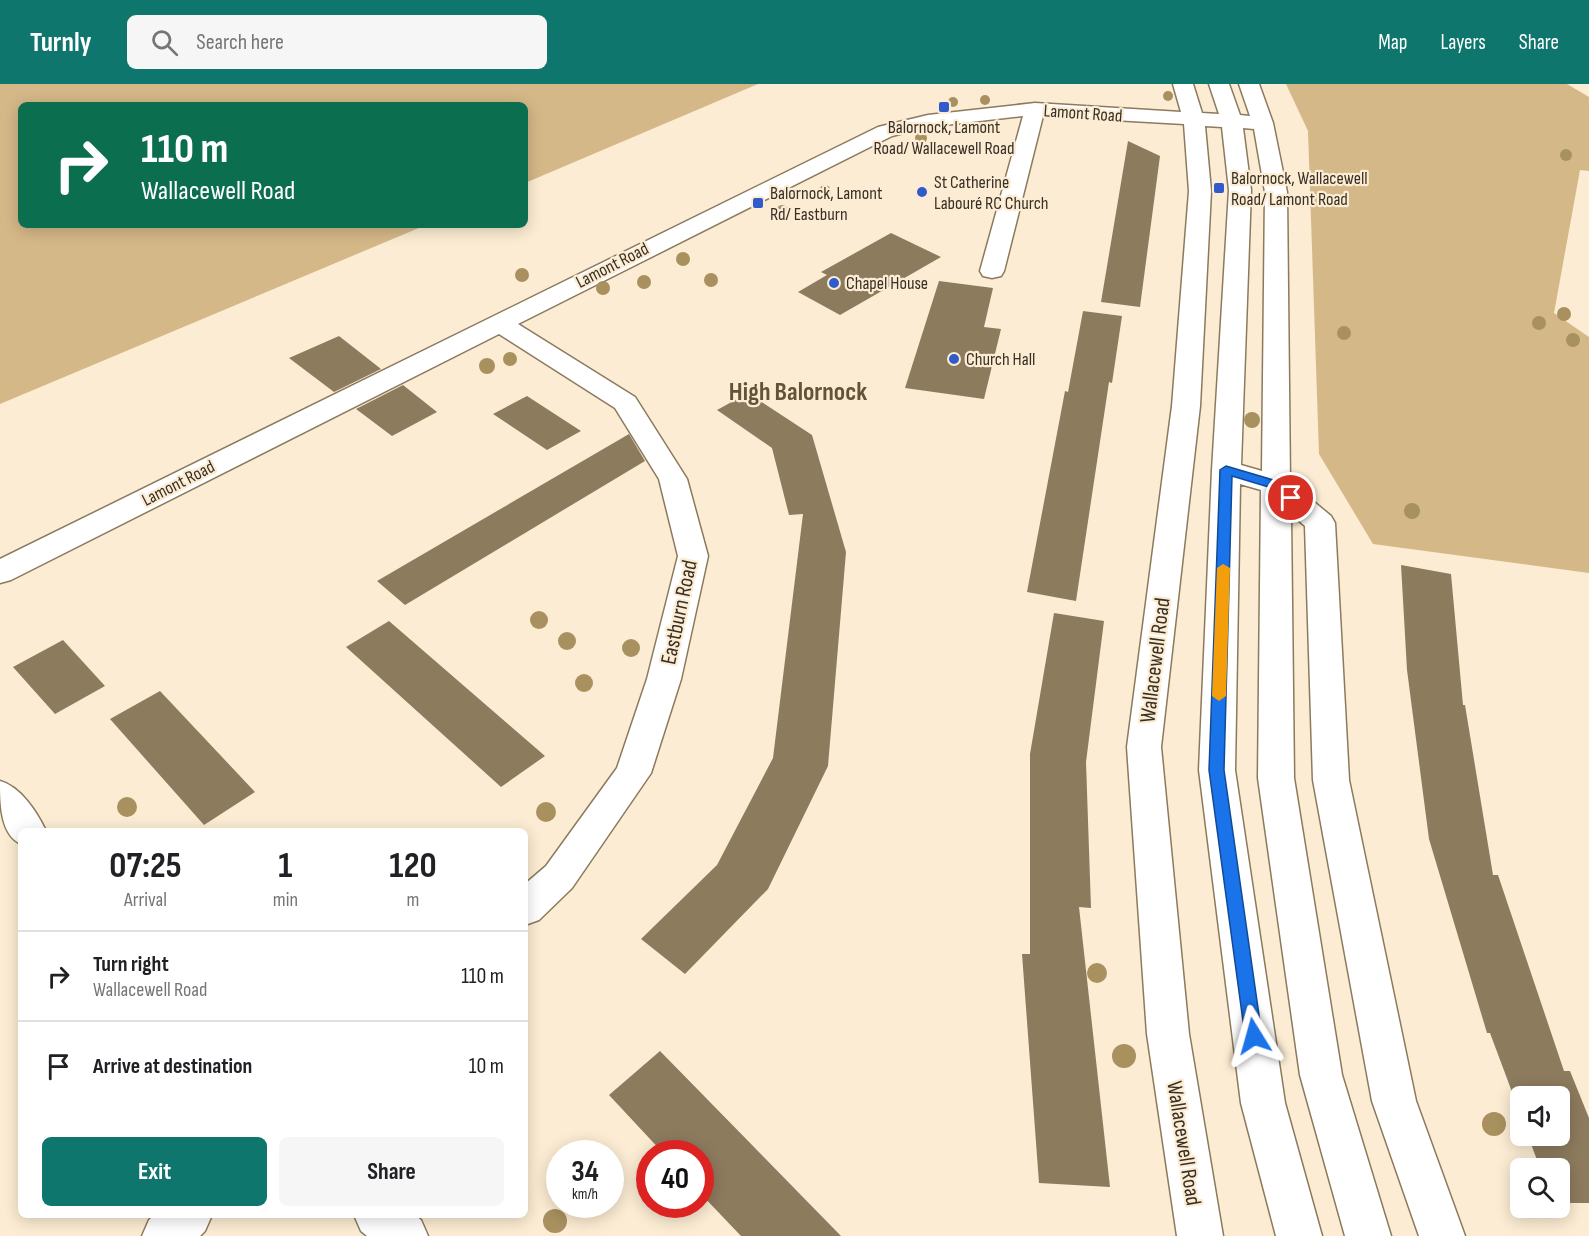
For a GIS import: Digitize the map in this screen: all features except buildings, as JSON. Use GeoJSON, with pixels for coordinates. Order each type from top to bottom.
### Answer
{"type":"FeatureCollection","features":[{"type":"Feature","properties":{"kind":"street","name":"Wallacewell Road"},"geometry":{"type":"LineString","coordinates":[[1183,84],[1194,121],[1200,191],[1186,406],[1144,747],[1168,1034],[1200,1236]]}},
{"type":"Feature","properties":{"kind":"street"},"geometry":{"type":"LineString","coordinates":[[1219,84],[1247,123],[1276,192],[1276,778],[1321,1075],[1368,1236]]}},
{"type":"Feature","properties":{"kind":"street"},"geometry":{"type":"LineString","coordinates":[[1249,84],[1240,190],[1226,470],[1217,770],[1263,1103],[1299,1236]]}},
{"type":"Feature","properties":{"kind":"street","name":"Lamont Road"},"geometry":{"type":"LineString","coordinates":[[0,573],[498,322],[885,131],[927,121],[1035,109],[1247,123]]}},
{"type":"Feature","properties":{"kind":"street"},"geometry":{"type":"LineString","coordinates":[[992,271],[1035,109]]}},
{"type":"Feature","properties":{"kind":"street","name":"Eastburn Road"},"geometry":{"type":"LineString","coordinates":[[498,322],[625,403],[673,478],[693,556],[664,679],[633,773],[559,877],[528,905]]}},
{"type":"Feature","properties":{"kind":"street"},"geometry":{"type":"LineString","coordinates":[[1226,470],[1276,485],[1320,523],[1331,780],[1394,1101],[1442,1236]]}},
{"type":"Feature","properties":{"kind":"street"},"geometry":{"type":"LineString","coordinates":[[0,795],[26,828]]}},
{"type":"Feature","properties":{"kind":"street"},"geometry":{"type":"LineString","coordinates":[[165,1236],[186,1218]]}},
{"type":"Feature","properties":{"kind":"street"},"geometry":{"type":"LineString","coordinates":[[381,1218],[405,1236]]}},
{"type":"Feature","properties":{"kind":"shaded area"},"geometry":{"type":"Polygon","coordinates":[[[0,84],[758,84],[528,182],[528,102],[18,102],[18,228],[419,228],[0,404],[0,84]]]}},
{"type":"Feature","properties":{"kind":"shaded area"},"geometry":{"type":"Polygon","coordinates":[[[1286,84],[1567,84],[1589,97],[1589,171],[1580,170],[1554,313],[1589,337],[1589,573],[1373,544],[1319,454],[1308,131],[1286,84]]]}},
{"type":"Feature","properties":{"kind":"slow traffic"},"geometry":{"type":"LineString","coordinates":[[1219,696],[1223,568]]}},
{"type":"Feature","properties":{"kind":"place","name":"Balornock, Lamont Road/ Wallacewell Road"},"geometry":{"type":"Point","coordinates":[944,107]}},
{"type":"Feature","properties":{"kind":"place","name":"Balornock, Wallacewell Road/ Lamont Road"},"geometry":{"type":"Point","coordinates":[1219,188]}},
{"type":"Feature","properties":{"kind":"place","name":"St Catherine Labouré RC Church"},"geometry":{"type":"Point","coordinates":[922,192]}},
{"type":"Feature","properties":{"kind":"place","name":"Balornock, Lamont Rd/ Eastburn"},"geometry":{"type":"Point","coordinates":[758,203]}},
{"type":"Feature","properties":{"kind":"place","name":"Chapel House"},"geometry":{"type":"Point","coordinates":[834,283]}},
{"type":"Feature","properties":{"kind":"place","name":"Church Hall"},"geometry":{"type":"Point","coordinates":[954,359]}},
{"type":"Feature","properties":{"kind":"district","name":"High Balornock"},"geometry":{"type":"Point","coordinates":[798,391]}},
{"type":"Feature","properties":{"kind":"route"},"geometry":{"type":"LineString","coordinates":[[1254,1036],[1217,770],[1226,470],[1276,485],[1291,498]]}}]}
